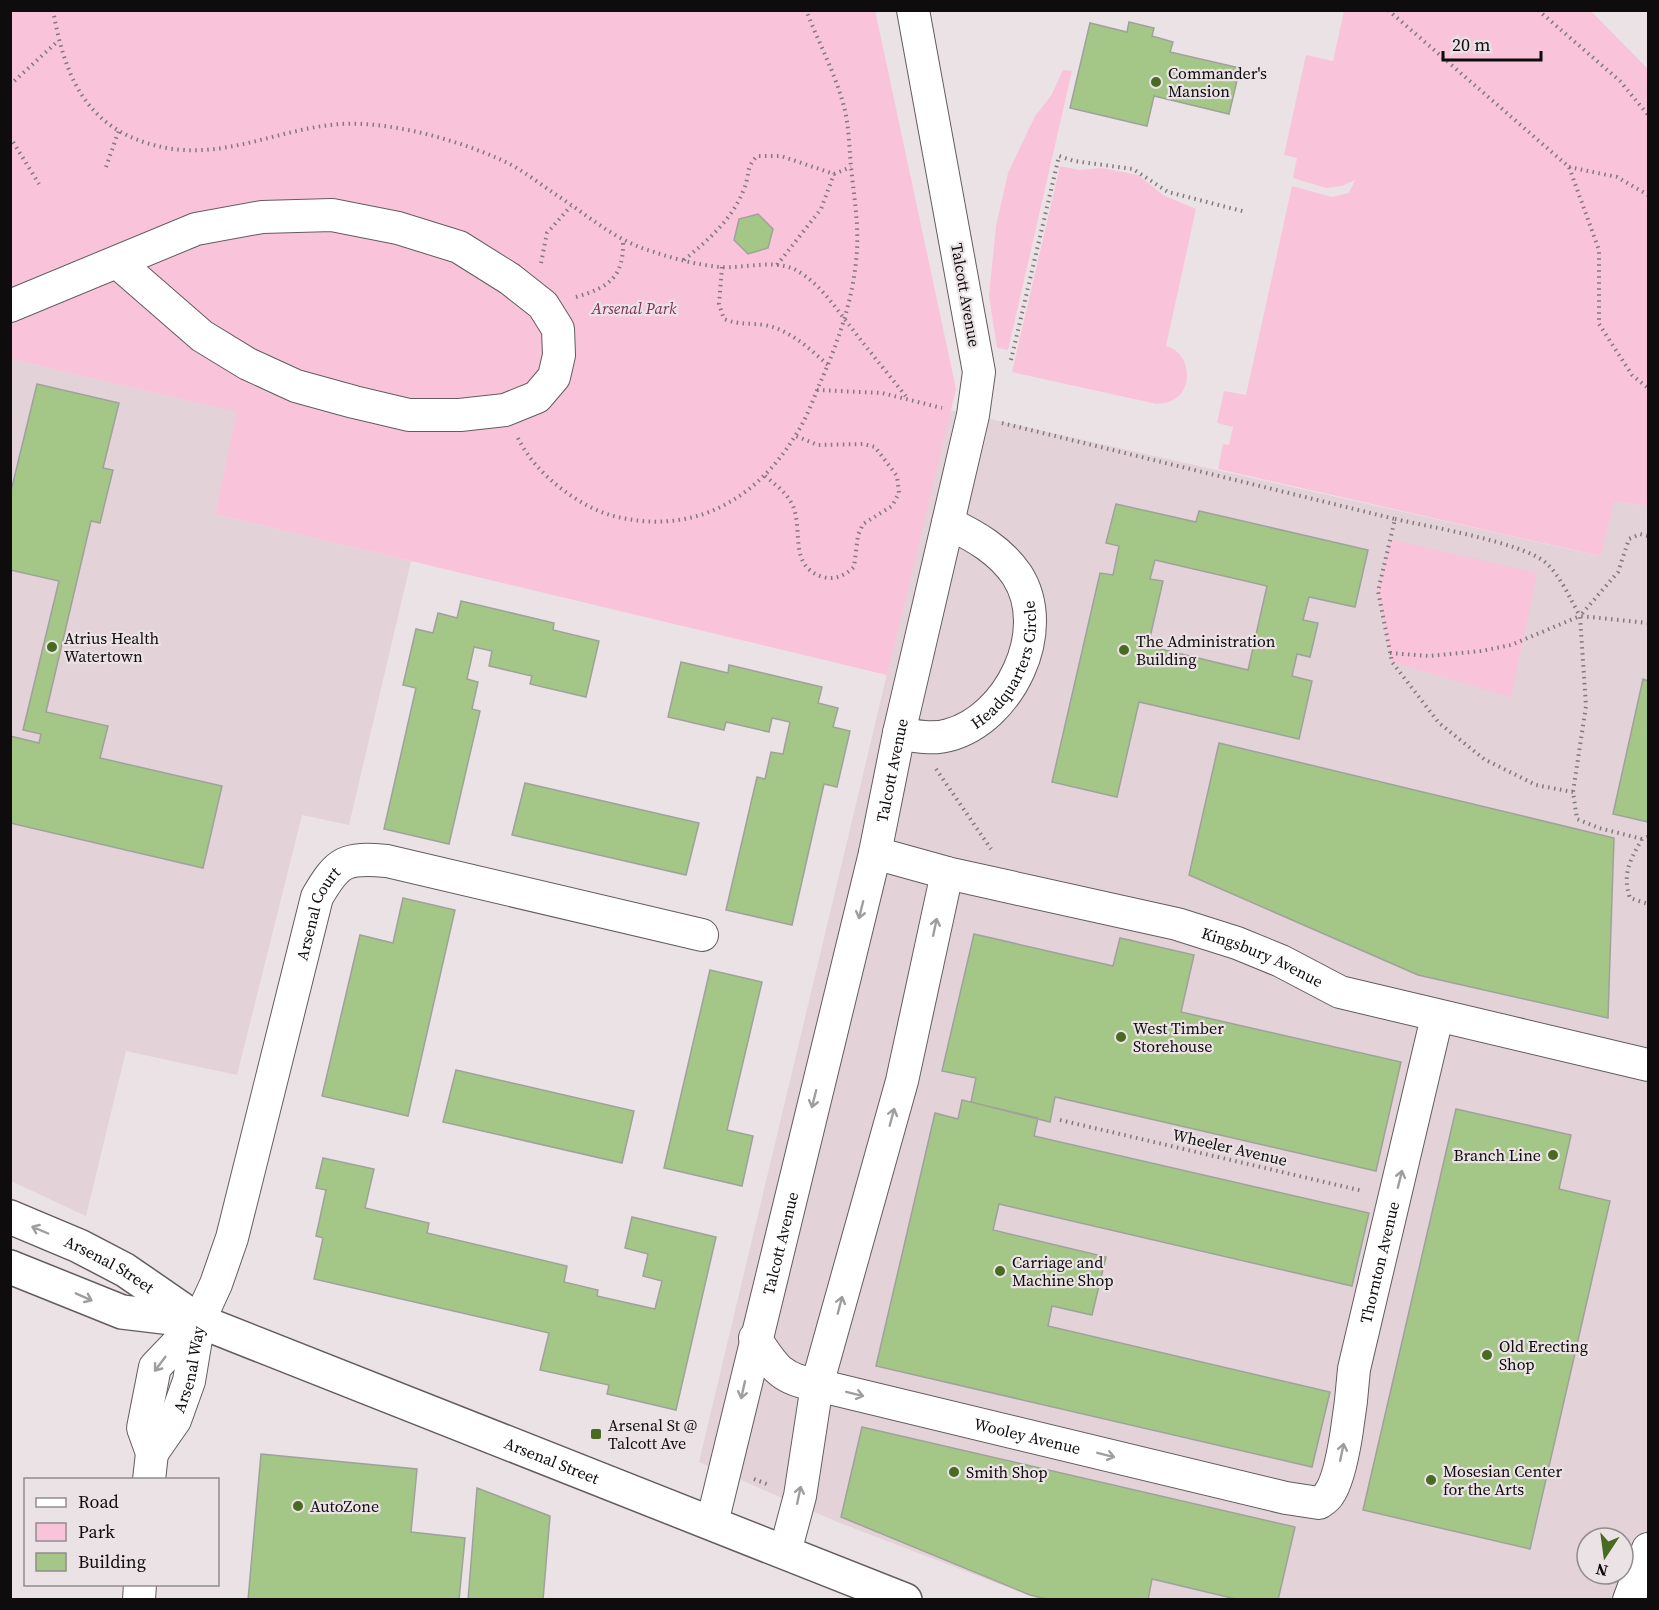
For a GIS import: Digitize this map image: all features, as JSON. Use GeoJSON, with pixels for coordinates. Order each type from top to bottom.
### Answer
{"type":"FeatureCollection","features":[{"type":"Feature","properties":{"kind":"main road","name":"Arsenal Street"},"geometry":{"type":"LineString","coordinates":[[10,1217],[79,1246],[125,1270],[199,1321],[905,1599]]}},
{"type":"Feature","properties":{"kind":"main road","name":"Arsenal Street"},"geometry":{"type":"LineString","coordinates":[[10,1267],[122,1312],[199,1321]]}},
{"type":"Feature","properties":{"kind":"street","name":"Talcott Avenue"},"geometry":{"type":"LineString","coordinates":[[712,1524],[755,1338],[875,853],[899,733],[973,416],[979,372],[913,10]]}},
{"type":"Feature","properties":{"kind":"street"},"geometry":{"type":"LineString","coordinates":[[10,306],[196,229],[262,217],[332,214],[398,228],[459,247],[510,279],[543,305],[558,329],[559,355],[554,377],[537,397],[505,410],[460,415],[409,415],[296,386],[248,364],[202,336],[117,262]]}},
{"type":"Feature","properties":{"kind":"street","name":"Headquarters Circle"},"geometry":{"type":"LineString","coordinates":[[899,733],[921,737],[947,736],[973,726],[997,707],[1014,681],[1025,650],[1030,625],[1028,602],[1018,577],[1001,556],[978,538],[948,523]]}},
{"type":"Feature","properties":{"kind":"street","name":"Kingsbury Avenue"},"geometry":{"type":"LineString","coordinates":[[875,853],[947,873],[1177,924],[1238,943],[1281,961],[1340,992],[1437,1017],[1648,1065]]}},
{"type":"Feature","properties":{"kind":"street","name":"Arsenal Court"},"geometry":{"type":"LineString","coordinates":[[199,1321],[216,1284],[232,1238],[317,897],[332,871],[357,858],[387,861],[702,935]]}},
{"type":"Feature","properties":{"kind":"street"},"geometry":{"type":"LineString","coordinates":[[785,1552],[800,1496],[818,1385],[902,1081],[947,873]]}},
{"type":"Feature","properties":{"kind":"street","name":"Thornton Avenue"},"geometry":{"type":"LineString","coordinates":[[1319,1503],[1330,1494],[1338,1473],[1349,1419],[1354,1369],[1437,1017]]}},
{"type":"Feature","properties":{"kind":"street","name":"Arsenal Way"},"geometry":{"type":"LineString","coordinates":[[150,1466],[175,1420],[184,1394],[199,1321]]}},
{"type":"Feature","properties":{"kind":"street","name":"Wooley Avenue"},"geometry":{"type":"LineString","coordinates":[[755,1338],[771,1363],[794,1382],[818,1385],[1294,1500],[1319,1503]]}},
{"type":"Feature","properties":{"kind":"street"},"geometry":{"type":"LineString","coordinates":[[1629,1599],[1648,1549]]}},
{"type":"Feature","properties":{"kind":"path"},"geometry":{"type":"LineString","coordinates":[[53,10],[58,41],[70,75],[89,108],[118,130],[149,144],[195,152],[235,148],[309,129],[344,123],[367,124],[458,144],[501,160],[622,240],[683,260],[722,267],[744,264],[777,265],[799,271],[823,291],[908,399]]}},
{"type":"Feature","properties":{"kind":"path"},"geometry":{"type":"LineString","coordinates":[[505,410],[523,449],[575,499],[601,512],[632,521],[657,523],[686,520],[719,509],[765,476],[796,436],[828,365],[843,318],[856,264],[859,226],[844,105],[806,10]]}},
{"type":"Feature","properties":{"kind":"path"},"geometry":{"type":"LineString","coordinates":[[1388,10],[1569,167],[1617,177],[1648,195]]}},
{"type":"Feature","properties":{"kind":"path"},"geometry":{"type":"LineString","coordinates":[[1538,10],[1620,81],[1648,115]]}},
{"type":"Feature","properties":{"kind":"path"},"geometry":{"type":"LineString","coordinates":[[10,85],[58,41]]}},
{"type":"Feature","properties":{"kind":"path"},"geometry":{"type":"LineString","coordinates":[[106,167],[118,130]]}},
{"type":"Feature","properties":{"kind":"path"},"geometry":{"type":"LineString","coordinates":[[10,137],[39,184]]}},
{"type":"Feature","properties":{"kind":"path"},"geometry":{"type":"LineString","coordinates":[[683,260],[713,237],[734,210],[745,188],[748,165],[757,156],[781,156],[834,174],[851,167]]}},
{"type":"Feature","properties":{"kind":"path"},"geometry":{"type":"LineString","coordinates":[[1009,366],[1059,156],[1074,161],[1134,169],[1168,192],[1245,212]]}},
{"type":"Feature","properties":{"kind":"path"},"geometry":{"type":"LineString","coordinates":[[1569,167],[1599,250],[1599,324],[1632,375],[1648,388]]}},
{"type":"Feature","properties":{"kind":"path"},"geometry":{"type":"LineString","coordinates":[[777,265],[821,208],[834,174]]}},
{"type":"Feature","properties":{"kind":"path"},"geometry":{"type":"LineString","coordinates":[[571,206],[547,233],[538,274],[543,305],[599,290],[616,277],[623,256],[622,240]]}},
{"type":"Feature","properties":{"kind":"path"},"geometry":{"type":"LineString","coordinates":[[722,267],[719,304],[724,319],[738,325],[769,326],[789,334],[828,365]]}},
{"type":"Feature","properties":{"kind":"path"},"geometry":{"type":"LineString","coordinates":[[817,390],[882,393],[908,399],[1493,542],[1528,553],[1545,562],[1562,584],[1580,616],[1586,706],[1573,792],[1577,819],[1599,828],[1642,839],[1648,837]]}},
{"type":"Feature","properties":{"kind":"path"},"geometry":{"type":"LineString","coordinates":[[765,476],[785,492],[794,508],[800,556],[810,572],[825,578],[843,577],[854,567],[858,535],[862,524],[892,506],[899,493],[897,476],[874,447],[863,444],[818,445],[796,436]]}},
{"type":"Feature","properties":{"kind":"path"},"geometry":{"type":"LineString","coordinates":[[1395,519],[1378,591],[1392,662],[1439,723],[1484,759],[1536,785],[1573,792]]}},
{"type":"Feature","properties":{"kind":"path"},"geometry":{"type":"LineString","coordinates":[[1390,653],[1429,656],[1481,651],[1511,645],[1580,616],[1618,572],[1629,539],[1640,534],[1648,536]]}},
{"type":"Feature","properties":{"kind":"path"},"geometry":{"type":"LineString","coordinates":[[1580,616],[1648,623]]}},
{"type":"Feature","properties":{"kind":"path"},"geometry":{"type":"LineString","coordinates":[[933,766],[992,851]]}},
{"type":"Feature","properties":{"kind":"path"},"geometry":{"type":"LineString","coordinates":[[1642,839],[1627,865],[1625,882],[1630,898],[1648,904]]}},
{"type":"Feature","properties":{"kind":"path","name":"Wheeler Avenue"},"geometry":{"type":"LineString","coordinates":[[1060,1120],[1395,1198]]}},
{"type":"Feature","properties":{"kind":"shaded area"},"geometry":{"type":"Polygon","coordinates":[[[11,359],[238,412],[215,514],[411,561],[349,825],[302,815],[237,1075],[126,1051],[86,1216],[11,1181],[11,359]]]}},
{"type":"Feature","properties":{"kind":"shaded area"},"geometry":{"type":"Polygon","coordinates":[[[950,410],[1599,556],[1614,502],[1648,506],[1648,1599],[1038,1599],[840,1523],[699,1462],[950,410]]]}},
{"type":"Feature","properties":{"kind":"green space","name":"Arsenal Park"},"geometry":{"type":"Polygon","coordinates":[[[875,10],[956,389],[887,675],[215,514],[237,412],[11,359],[11,11],[875,10]]]}},
{"type":"Feature","properties":{"kind":"green space"},"geometry":{"type":"Polygon","coordinates":[[[1344,11],[1591,11],[1648,69],[1648,506],[1614,502],[1600,556],[1218,469],[1223,444],[1229,445],[1233,427],[1217,423],[1224,391],[1246,395],[1292,186],[1332,197],[1349,193],[1355,180],[1342,186],[1326,188],[1293,178],[1297,158],[1284,155],[1306,55],[1333,61],[1344,11]]]}},
{"type":"Feature","properties":{"kind":"green space"},"geometry":{"type":"Polygon","coordinates":[[[1063,70],[1072,71],[1008,350],[997,348],[989,296],[996,226],[1008,173],[1035,116],[1051,96],[1063,70]]]}},
{"type":"Feature","properties":{"kind":"green space"},"geometry":{"type":"Polygon","coordinates":[[[1060,166],[1079,170],[1102,168],[1138,175],[1163,195],[1196,209],[1166,346],[1181,356],[1185,363],[1187,381],[1179,396],[1171,401],[1157,404],[1012,372],[1060,166]]]}},
{"type":"Feature","properties":{"kind":"green space"},"geometry":{"type":"Polygon","coordinates":[[[1390,539],[1537,573],[1511,697],[1392,662],[1378,591],[1390,539]]]}},
{"type":"Feature","properties":{"kind":"building","name":"Commander's Mansion"},"geometry":{"type":"Polygon","coordinates":[[[1129,22],[1154,28],[1152,36],[1173,42],[1170,52],[1240,68],[1229,114],[1154,96],[1147,126],[1070,108],[1090,23],[1127,32],[1129,22]]]}},
{"type":"Feature","properties":{"kind":"building"},"geometry":{"type":"Polygon","coordinates":[[[758,214],[773,229],[768,248],[748,254],[734,240],[739,219],[758,214]]]}},
{"type":"Feature","properties":{"kind":"building","name":"Atrius Health Watertown"},"geometry":{"type":"Polygon","coordinates":[[[37,384],[119,403],[103,468],[113,470],[100,523],[91,521],[46,712],[108,726],[100,758],[222,786],[203,868],[10,823],[10,736],[39,743],[41,734],[23,730],[59,581],[10,570],[10,495],[37,384]]]}},
{"type":"Feature","properties":{"kind":"building","name":"The Administration Building"},"geometry":{"type":"Polygon","coordinates":[[[1116,504],[1196,522],[1199,511],[1368,550],[1355,607],[1309,597],[1303,620],[1318,623],[1310,657],[1297,654],[1292,676],[1312,681],[1299,739],[1139,702],[1117,797],[1052,782],[1100,573],[1113,575],[1119,546],[1106,543],[1116,504]],[[1155,560],[1150,579],[1163,581],[1148,646],[1248,670],[1267,586],[1155,560]]]}},
{"type":"Feature","properties":{"kind":"building"},"geometry":{"type":"Polygon","coordinates":[[[461,601],[554,623],[553,630],[599,641],[586,697],[530,684],[532,676],[489,666],[492,651],[474,647],[467,679],[478,682],[472,709],[480,711],[449,844],[384,829],[416,688],[403,685],[416,629],[433,633],[438,613],[457,618],[461,601]]]}},
{"type":"Feature","properties":{"kind":"building"},"geometry":{"type":"Polygon","coordinates":[[[681,662],[728,673],[729,665],[822,687],[818,703],[838,708],[833,727],[850,731],[837,787],[824,784],[792,925],[726,910],[757,777],[765,779],[771,752],[783,754],[790,722],[772,718],[769,732],[726,722],[724,730],[668,717],[681,662]]]}},
{"type":"Feature","properties":{"kind":"building"},"geometry":{"type":"Polygon","coordinates":[[[1643,679],[1648,681],[1648,822],[1613,814],[1643,679]]]}},
{"type":"Feature","properties":{"kind":"building"},"geometry":{"type":"Polygon","coordinates":[[[1219,743],[1614,838],[1608,1018],[1418,975],[1189,875],[1219,743]]]}},
{"type":"Feature","properties":{"kind":"building"},"geometry":{"type":"Polygon","coordinates":[[[525,783],[699,823],[686,875],[512,835],[525,783]]]}},
{"type":"Feature","properties":{"kind":"building"},"geometry":{"type":"Polygon","coordinates":[[[403,898],[455,910],[408,1116],[322,1096],[360,935],[393,943],[403,898]]]}},
{"type":"Feature","properties":{"kind":"building","name":"West Timber Storehouse"},"geometry":{"type":"Polygon","coordinates":[[[974,934],[1113,966],[1120,938],[1194,955],[1181,1012],[1401,1062],[1376,1171],[1055,1097],[1050,1122],[971,1102],[976,1078],[942,1071],[974,934]]]}},
{"type":"Feature","properties":{"kind":"building"},"geometry":{"type":"Polygon","coordinates":[[[710,970],[762,982],[727,1130],[753,1136],[742,1186],[664,1168],[710,970]]]}},
{"type":"Feature","properties":{"kind":"building"},"geometry":{"type":"Polygon","coordinates":[[[456,1070],[634,1111],[622,1163],[443,1122],[456,1070]]]}},
{"type":"Feature","properties":{"kind":"building","name":"Carriage and Machine Shop"},"geometry":{"type":"Polygon","coordinates":[[[962,1100],[1038,1118],[1034,1136],[1369,1213],[1352,1286],[999,1204],[993,1230],[1106,1257],[1092,1315],[1052,1306],[1048,1326],[1330,1392],[1312,1467],[876,1366],[935,1113],[958,1119],[962,1100]]]}},
{"type":"Feature","properties":{"kind":"building","name":"Old Erecting Shop"},"geometry":{"type":"Polygon","coordinates":[[[1456,1109],[1571,1135],[1559,1189],[1610,1201],[1530,1549],[1363,1510],[1456,1109]]]}},
{"type":"Feature","properties":{"kind":"building"},"geometry":{"type":"Polygon","coordinates":[[[323,1158],[374,1169],[365,1208],[429,1223],[427,1233],[567,1266],[564,1282],[598,1290],[597,1296],[655,1309],[662,1281],[643,1276],[648,1254],[625,1248],[632,1217],[716,1237],[676,1410],[607,1394],[609,1385],[540,1370],[549,1333],[314,1279],[323,1238],[316,1236],[326,1190],[316,1188],[323,1158]]]}},
{"type":"Feature","properties":{"kind":"building","name":"Smith Shop"},"geometry":{"type":"Polygon","coordinates":[[[862,1427],[1295,1527],[1278,1600],[1240,1600],[1152,1579],[1148,1600],[1051,1600],[1030,1595],[841,1517],[862,1427]]]}},
{"type":"Feature","properties":{"kind":"building"},"geometry":{"type":"Polygon","coordinates":[[[261,1454],[417,1469],[411,1532],[465,1538],[459,1600],[248,1600],[261,1454]]]}},
{"type":"Feature","properties":{"kind":"building"},"geometry":{"type":"Polygon","coordinates":[[[477,1488],[550,1516],[543,1600],[468,1600],[477,1488]]]}},
{"type":"Feature","properties":{"kind":"place","name":"Commander's Mansion"},"geometry":{"type":"Point","coordinates":[1156,82]}},
{"type":"Feature","properties":{"kind":"place","name":"Atrius Health Watertown"},"geometry":{"type":"Point","coordinates":[52,647]}},
{"type":"Feature","properties":{"kind":"place","name":"The Administration Building"},"geometry":{"type":"Point","coordinates":[1124,650]}},
{"type":"Feature","properties":{"kind":"place","name":"West Timber Storehouse"},"geometry":{"type":"Point","coordinates":[1121,1037]}},
{"type":"Feature","properties":{"kind":"place","name":"Branch Line"},"geometry":{"type":"Point","coordinates":[1553,1155]}},
{"type":"Feature","properties":{"kind":"place","name":"Carriage and Machine Shop"},"geometry":{"type":"Point","coordinates":[1000,1271]}},
{"type":"Feature","properties":{"kind":"place","name":"Old Erecting Shop"},"geometry":{"type":"Point","coordinates":[1487,1355]}},
{"type":"Feature","properties":{"kind":"place","name":"Arsenal St @ Talcott Ave"},"geometry":{"type":"Point","coordinates":[596,1434]}},
{"type":"Feature","properties":{"kind":"place","name":"Smith Shop"},"geometry":{"type":"Point","coordinates":[954,1472]}},
{"type":"Feature","properties":{"kind":"place","name":"Mosesian Center for the Arts"},"geometry":{"type":"Point","coordinates":[1431,1480]}},
{"type":"Feature","properties":{"kind":"place","name":"AutoZone"},"geometry":{"type":"Point","coordinates":[298,1506]}}]}
